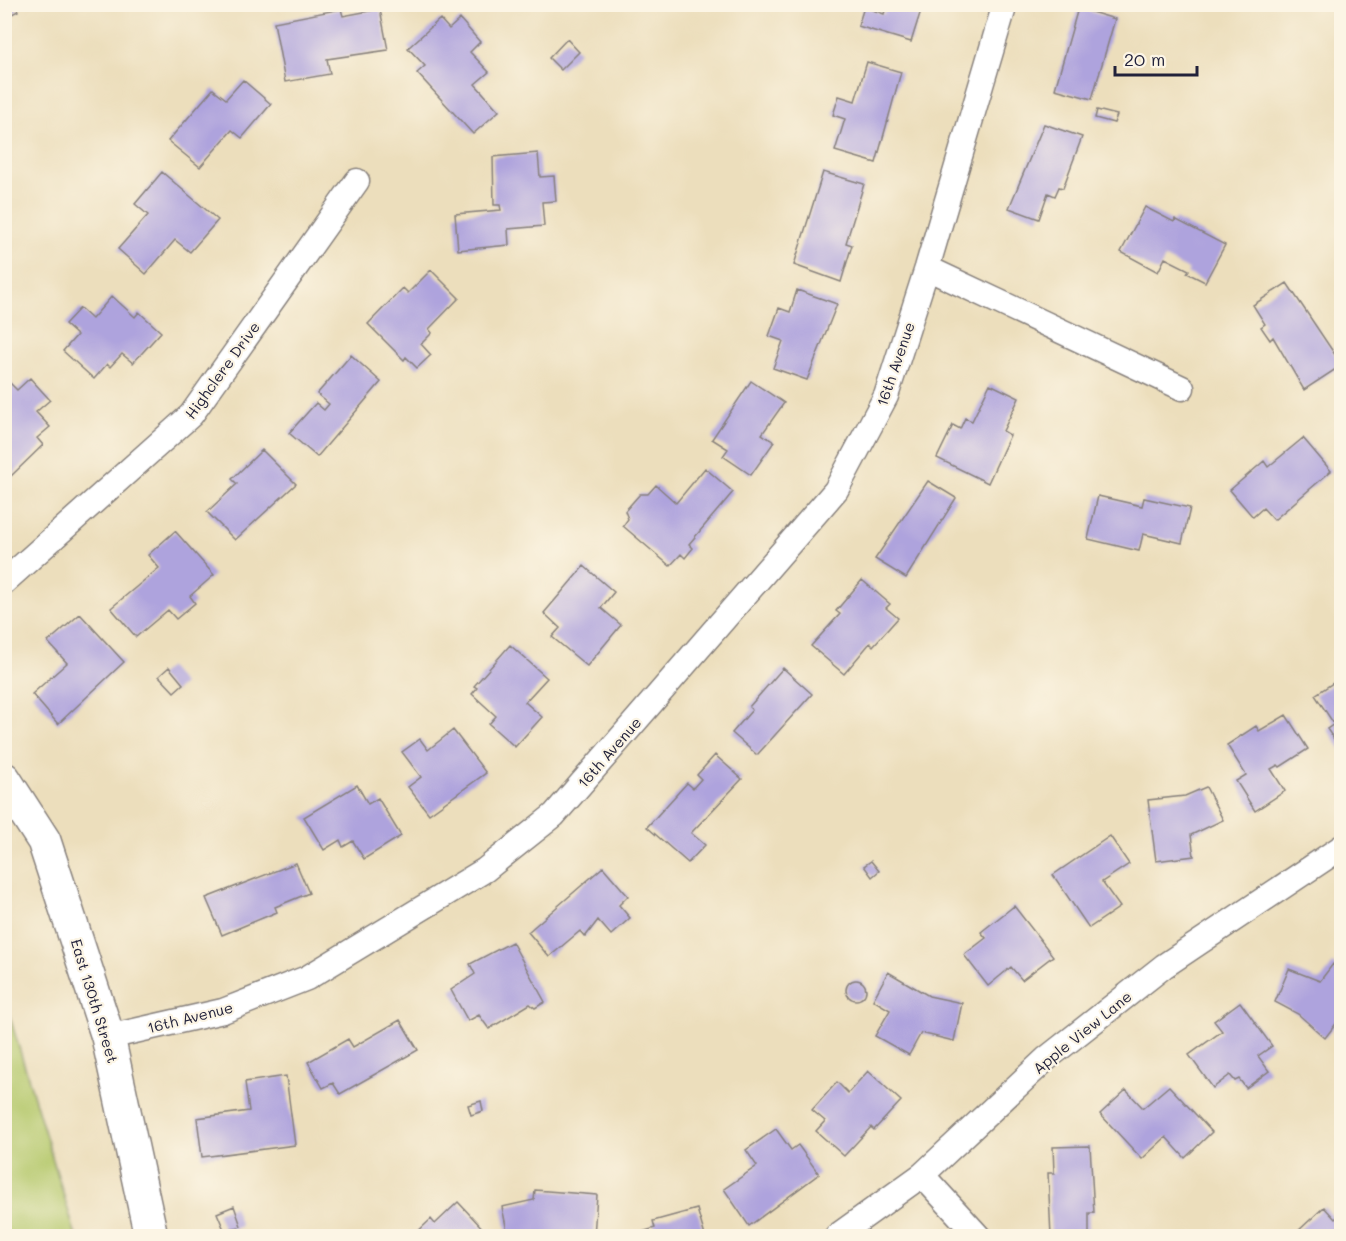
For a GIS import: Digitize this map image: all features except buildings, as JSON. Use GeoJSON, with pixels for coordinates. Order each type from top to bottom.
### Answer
{"type":"FeatureCollection","features":[{"type":"Feature","properties":{"kind":"street","name":"16th Avenue"},"geometry":{"type":"LineString","coordinates":[[108,1037],[223,1011],[307,978],[485,870],[554,815],[836,490],[886,396],[927,268],[1005,4]]}},
{"type":"Feature","properties":{"kind":"street","name":"Highclere Drive"},"geometry":{"type":"LineString","coordinates":[[4,582],[191,416],[357,181]]}},
{"type":"Feature","properties":{"kind":"street"},"geometry":{"type":"LineString","coordinates":[[927,268],[1182,388]]}},
{"type":"Feature","properties":{"kind":"street","name":"East 130th Street"},"geometry":{"type":"LineString","coordinates":[[4,779],[44,841],[108,1037],[151,1236]]}},
{"type":"Feature","properties":{"kind":"street","name":"Apple View Lane"},"geometry":{"type":"LineString","coordinates":[[837,1236],[922,1175],[1046,1059],[1164,966],[1341,847]]}},
{"type":"Feature","properties":{"kind":"street"},"geometry":{"type":"LineString","coordinates":[[922,1175],[978,1236]]}},
{"type":"Feature","properties":{"kind":"green space"},"geometry":{"type":"Polygon","coordinates":[[[5,1001],[76,1236],[5,1236],[5,1001]]]}}]}
